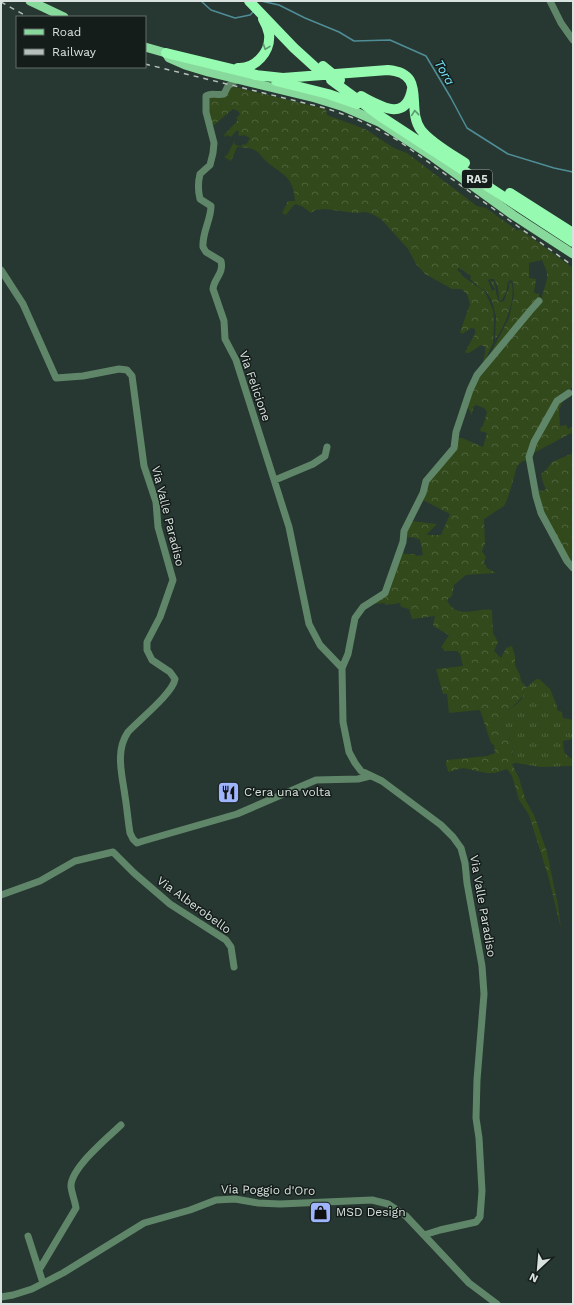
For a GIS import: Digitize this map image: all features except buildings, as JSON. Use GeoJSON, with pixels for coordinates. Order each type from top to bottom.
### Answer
{"type":"FeatureCollection","features":[{"type":"Feature","properties":{"kind":"highway","name":"RA5"},"geometry":{"type":"LineString","coordinates":[[249,1],[258,6],[269,18],[299,44],[319,67],[380,116],[573,242]]}},
{"type":"Feature","properties":{"kind":"highway"},"geometry":{"type":"LineString","coordinates":[[231,68],[244,68],[254,64],[267,49],[269,34],[258,6]]}},
{"type":"Feature","properties":{"kind":"highway"},"geometry":{"type":"LineString","coordinates":[[166,53],[231,68],[343,98],[380,116]]}},
{"type":"Feature","properties":{"kind":"highway"},"geometry":{"type":"LineString","coordinates":[[255,75],[283,78],[388,70],[402,72],[407,76],[414,92],[415,118],[421,130],[471,168]]}},
{"type":"Feature","properties":{"kind":"highway","name":"RA5"},"geometry":{"type":"LineString","coordinates":[[335,80],[573,233]]}},
{"type":"Feature","properties":{"kind":"highway"},"geometry":{"type":"LineString","coordinates":[[362,96],[389,110],[394,110],[405,105],[408,101],[412,86]]}},
{"type":"Feature","properties":{"kind":"main road"},"geometry":{"type":"LineString","coordinates":[[30,1],[62,16]]}},
{"type":"Feature","properties":{"kind":"main road"},"geometry":{"type":"LineString","coordinates":[[146,47],[166,53],[169,58],[185,65],[236,81],[315,98],[344,107],[379,122],[427,153],[513,215],[573,254]]}},
{"type":"Feature","properties":{"kind":"street"},"geometry":{"type":"LineString","coordinates":[[550,1],[573,40]]}},
{"type":"Feature","properties":{"kind":"street","name":"Via Felicione"},"geometry":{"type":"LineString","coordinates":[[236,81],[228,86],[224,94],[208,94],[206,96],[206,112],[214,143],[210,165],[200,174],[199,177],[200,199],[211,206],[204,232],[203,247],[206,252],[221,261],[221,273],[214,284],[214,289],[224,321],[225,339],[236,360],[289,527],[309,624],[320,645],[342,668]]}},
{"type":"Feature","properties":{"kind":"street","name":"Via Valle Paradiso"},"geometry":{"type":"LineString","coordinates":[[1,270],[23,304],[56,378],[83,376],[119,369],[127,370],[132,376],[144,466],[156,502],[158,527],[173,580],[163,609],[147,642],[147,650],[152,660],[173,674],[175,679],[171,689],[128,732],[121,748],[121,771],[130,833],[133,839],[137,843],[237,814],[316,780],[358,779],[370,776],[382,781],[441,825],[461,848],[466,863],[467,883],[482,966],[484,994],[477,1080],[476,1118],[479,1138],[482,1191],[480,1217],[476,1222],[424,1235]]}},
{"type":"Feature","properties":{"kind":"street"},"geometry":{"type":"LineString","coordinates":[[370,776],[361,771],[349,752],[344,722],[342,668],[348,654],[355,618],[363,607],[385,593],[403,542],[404,531],[423,493],[426,481],[454,448],[456,432],[476,375],[539,301]]}},
{"type":"Feature","properties":{"kind":"street"},"geometry":{"type":"LineString","coordinates":[[569,393],[556,401],[534,442],[529,457],[536,496],[541,513],[567,561],[573,568]]}},
{"type":"Feature","properties":{"kind":"street"},"geometry":{"type":"LineString","coordinates":[[275,480],[313,464],[325,456],[327,447]]}},
{"type":"Feature","properties":{"kind":"street","name":"Via Alberobello"},"geometry":{"type":"LineString","coordinates":[[1,895],[40,881],[75,861],[113,852],[134,873],[170,904],[226,940],[231,947],[234,967]]}},
{"type":"Feature","properties":{"kind":"street"},"geometry":{"type":"LineString","coordinates":[[40,1270],[76,1208],[71,1186],[76,1173],[99,1145],[121,1125]]}},
{"type":"Feature","properties":{"kind":"street","name":"Via Poggio d'Oro"},"geometry":{"type":"LineString","coordinates":[[1,1297],[32,1289],[63,1273],[144,1223],[190,1210],[216,1200],[235,1199],[258,1203],[280,1204],[372,1200],[396,1208],[406,1216],[469,1283],[497,1304]]}},
{"type":"Feature","properties":{"kind":"street"},"geometry":{"type":"LineString","coordinates":[[28,1236],[43,1283]]}},
{"type":"Feature","properties":{"kind":"green space"},"geometry":{"type":"Polygon","coordinates":[[[231,86],[326,109],[327,115],[365,129],[394,148],[407,153],[477,206],[486,208],[518,231],[520,229],[573,268],[573,387],[557,397],[527,461],[523,461],[517,466],[504,506],[484,519],[485,544],[482,551],[486,557],[484,562],[487,568],[496,573],[466,575],[454,585],[452,596],[447,600],[456,610],[462,612],[492,610],[493,633],[498,642],[494,651],[501,658],[506,648],[512,646],[515,656],[515,665],[521,681],[527,688],[521,699],[507,712],[502,722],[502,728],[512,743],[512,754],[516,763],[512,764],[519,778],[526,801],[534,815],[547,852],[558,905],[561,929],[549,879],[529,815],[519,800],[512,776],[507,769],[495,773],[486,773],[463,768],[448,772],[446,764],[447,760],[487,756],[495,753],[494,745],[491,743],[480,710],[449,713],[447,694],[443,694],[436,669],[463,666],[460,654],[457,651],[445,651],[441,647],[449,635],[433,626],[435,616],[412,619],[409,609],[401,607],[400,603],[385,605],[385,603],[373,604],[383,595],[402,544],[404,554],[415,554],[416,556],[423,555],[420,540],[412,537],[403,540],[412,521],[437,524],[426,535],[441,535],[450,514],[421,499],[426,484],[442,463],[457,438],[462,438],[483,447],[487,433],[480,431],[487,412],[484,408],[476,405],[473,407],[472,415],[466,404],[476,381],[541,300],[547,279],[547,272],[542,260],[529,263],[529,278],[536,279],[534,292],[537,294],[539,293],[539,298],[487,360],[509,318],[514,295],[513,282],[511,280],[508,282],[506,293],[501,301],[499,300],[498,287],[494,279],[488,280],[492,291],[495,289],[490,281],[493,281],[498,300],[500,302],[504,301],[509,288],[509,283],[511,282],[512,289],[509,312],[503,327],[495,340],[496,317],[492,301],[486,291],[470,279],[471,276],[459,268],[457,270],[462,274],[461,275],[485,292],[493,310],[493,343],[481,369],[485,354],[485,347],[481,345],[469,353],[465,352],[475,334],[475,329],[471,328],[462,334],[460,332],[470,304],[467,294],[461,289],[452,289],[425,274],[416,264],[408,249],[381,219],[366,212],[355,213],[325,209],[315,210],[311,213],[296,204],[286,215],[282,213],[288,201],[295,201],[292,186],[287,177],[267,162],[257,151],[250,148],[237,147],[231,161],[224,157],[228,154],[235,139],[234,144],[241,147],[243,144],[246,145],[250,138],[244,135],[238,135],[239,132],[237,130],[231,137],[227,135],[225,137],[224,135],[238,120],[236,118],[240,114],[238,111],[233,109],[211,126],[206,96],[220,96],[231,86]]]}},
{"type":"Feature","properties":{"kind":"green space"},"geometry":{"type":"Polygon","coordinates":[[[563,401],[559,410],[560,426],[566,425],[568,429],[573,426],[573,432],[532,454],[551,409],[563,401]]]}},
{"type":"Feature","properties":{"kind":"green space"},"geometry":{"type":"Polygon","coordinates":[[[573,453],[573,569],[550,527],[537,495],[539,492],[538,487],[543,491],[546,489],[541,474],[552,462],[573,453]]]}},
{"type":"Feature","properties":{"kind":"green space"},"geometry":{"type":"Polygon","coordinates":[[[536,679],[539,679],[550,689],[557,706],[557,710],[562,712],[563,718],[573,720],[573,739],[563,741],[567,756],[573,759],[573,766],[540,767],[516,763],[514,760],[512,754],[512,743],[502,728],[503,719],[507,712],[520,701],[527,687],[536,679]]]}},
{"type":"Feature","properties":{"kind":"waterway","name":"Tora"},"geometry":{"type":"LineString","coordinates":[[201,1],[211,10],[235,18],[250,15],[254,11]]}},
{"type":"Feature","properties":{"kind":"waterway","name":"Tora"},"geometry":{"type":"LineString","coordinates":[[261,1],[279,5],[339,32],[354,41],[390,40],[426,56],[467,128],[508,154],[554,168],[573,172]]}},
{"type":"Feature","properties":{"kind":"railway"},"geometry":{"type":"LineString","coordinates":[[1,2],[26,16]]}},
{"type":"Feature","properties":{"kind":"railway"},"geometry":{"type":"LineString","coordinates":[[146,64],[325,108],[354,118],[399,141],[573,266]]}},
{"type":"Feature","properties":{"kind":"place","name":"C'era una volta"},"geometry":{"type":"Point","coordinates":[229,792]}},
{"type":"Feature","properties":{"kind":"place","name":"MSD Design"},"geometry":{"type":"Point","coordinates":[321,1212]}}]}
